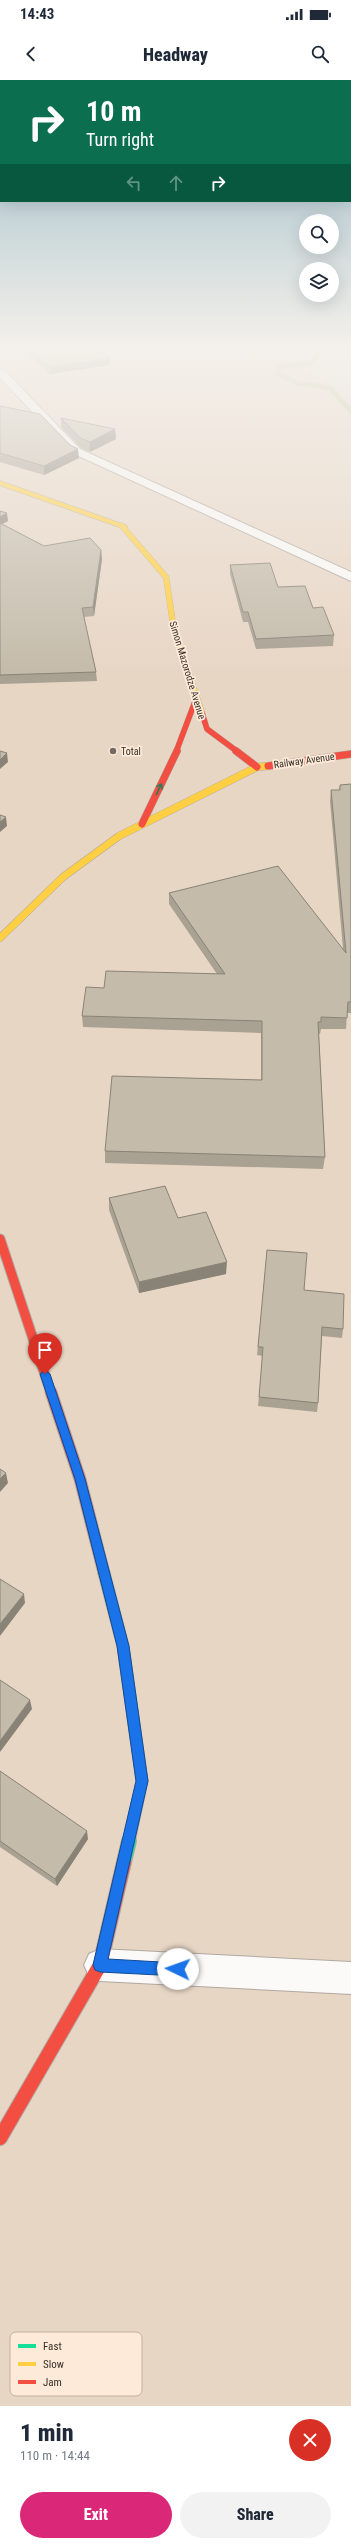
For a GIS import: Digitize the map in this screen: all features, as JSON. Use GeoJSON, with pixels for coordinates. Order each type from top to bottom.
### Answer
{"type":"FeatureCollection","features":[{"type":"Feature","properties":{"kind":"main road","name":"Simon Mazorodze Avenue"},"geometry":{"type":"LineString","coordinates":[[0,483],[125,527],[166,577],[174,630],[207,729],[257,767]]}},
{"type":"Feature","properties":{"kind":"main road"},"geometry":{"type":"LineString","coordinates":[[142,824],[180,745],[196,699]]}},
{"type":"Feature","properties":{"kind":"main road","name":"Railway Avenue"},"geometry":{"type":"LineString","coordinates":[[0,938],[63,877],[119,836],[257,767],[351,754]]}},
{"type":"Feature","properties":{"kind":"main road"},"geometry":{"type":"LineString","coordinates":[[0,1238],[80,1479],[123,1646],[142,1781],[100,1965],[0,2138]]}},
{"type":"Feature","properties":{"kind":"street"},"geometry":{"type":"LineString","coordinates":[[86,456],[351,577]]}},
{"type":"Feature","properties":{"kind":"street"},"geometry":{"type":"LineString","coordinates":[[100,1965],[351,1978]]}},
{"type":"Feature","properties":{"kind":"shaded area"},"geometry":{"type":"Polygon","coordinates":[[[0,456],[351,456],[351,2406],[0,2406],[0,456]]]}},
{"type":"Feature","properties":{"kind":"building"},"geometry":{"type":"Polygon","coordinates":[[[9,456],[65,456],[44,466],[9,456]]]}},
{"type":"Feature","properties":{"kind":"building"},"geometry":{"type":"Polygon","coordinates":[[[0,511],[7,513],[0,517],[0,511]]]}},
{"type":"Feature","properties":{"kind":"building"},"geometry":{"type":"Polygon","coordinates":[[[0,523],[44,546],[90,538],[101,550],[93,607],[82,608],[96,672],[0,675],[0,523]]]}},
{"type":"Feature","properties":{"kind":"building"},"geometry":{"type":"Polygon","coordinates":[[[270,563],[278,587],[305,586],[313,608],[323,607],[334,635],[256,639],[248,612],[243,612],[230,565],[270,563]]]}},
{"type":"Feature","properties":{"kind":"building"},"geometry":{"type":"Polygon","coordinates":[[[0,751],[7,753],[0,760],[0,751]]]}},
{"type":"Feature","properties":{"kind":"building"},"geometry":{"type":"Polygon","coordinates":[[[351,784],[351,1002],[348,1002],[347,1018],[321,1017],[321,1022],[318,1022],[325,1157],[105,1151],[112,1076],[262,1080],[262,1021],[82,1016],[86,987],[104,988],[106,971],[225,974],[169,893],[278,866],[346,953],[331,790],[340,790],[340,785],[351,784]]]}},
{"type":"Feature","properties":{"kind":"building"},"geometry":{"type":"Polygon","coordinates":[[[0,815],[6,817],[0,822],[0,815]]]}},
{"type":"Feature","properties":{"kind":"building"},"geometry":{"type":"Polygon","coordinates":[[[165,1186],[178,1218],[206,1212],[227,1262],[139,1282],[109,1198],[165,1186]]]}},
{"type":"Feature","properties":{"kind":"building"},"geometry":{"type":"Polygon","coordinates":[[[267,1250],[307,1253],[304,1290],[344,1294],[343,1329],[322,1327],[318,1403],[259,1397],[263,1347],[258,1347],[267,1250]]]}},
{"type":"Feature","properties":{"kind":"building"},"geometry":{"type":"Polygon","coordinates":[[[0,1469],[6,1473],[0,1479],[0,1469]]]}},
{"type":"Feature","properties":{"kind":"building"},"geometry":{"type":"Polygon","coordinates":[[[0,1579],[24,1594],[0,1624],[0,1579]]]}},
{"type":"Feature","properties":{"kind":"building"},"geometry":{"type":"Polygon","coordinates":[[[0,1680],[30,1700],[0,1741],[0,1680]]]}},
{"type":"Feature","properties":{"kind":"building"},"geometry":{"type":"Polygon","coordinates":[[[0,1771],[87,1831],[55,1879],[0,1841],[0,1771]]]}},
{"type":"Feature","properties":{"kind":"traffic: fast"},"geometry":{"type":"LineString","coordinates":[[104,1573],[123,1646],[142,1781],[124,1862]]}},
{"type":"Feature","properties":{"kind":"traffic: slow"},"geometry":{"type":"LineString","coordinates":[[0,483],[125,527],[166,577],[174,630],[202,713]]}},
{"type":"Feature","properties":{"kind":"traffic: slow"},"geometry":{"type":"LineString","coordinates":[[0,938],[63,877],[119,836],[257,767],[268,766]]}},
{"type":"Feature","properties":{"kind":"traffic: jam"},"geometry":{"type":"LineString","coordinates":[[142,824],[180,745],[196,699]]}},
{"type":"Feature","properties":{"kind":"traffic: jam"},"geometry":{"type":"LineString","coordinates":[[202,713],[207,729],[257,767]]}},
{"type":"Feature","properties":{"kind":"traffic: jam"},"geometry":{"type":"LineString","coordinates":[[268,766],[351,754]]}},
{"type":"Feature","properties":{"kind":"traffic: jam"},"geometry":{"type":"LineString","coordinates":[[0,1239],[80,1479],[104,1573]]}},
{"type":"Feature","properties":{"kind":"traffic: jam"},"geometry":{"type":"LineString","coordinates":[[0,2138],[100,1965],[124,1862]]}},
{"type":"Feature","properties":{"kind":"place","name":"Total"},"geometry":{"type":"Point","coordinates":[113,751]}},
{"type":"Feature","properties":{"kind":"route"},"geometry":{"type":"LineString","coordinates":[[45,1374],[80,1479],[123,1646],[142,1781],[100,1965],[178,1969]]}}]}
